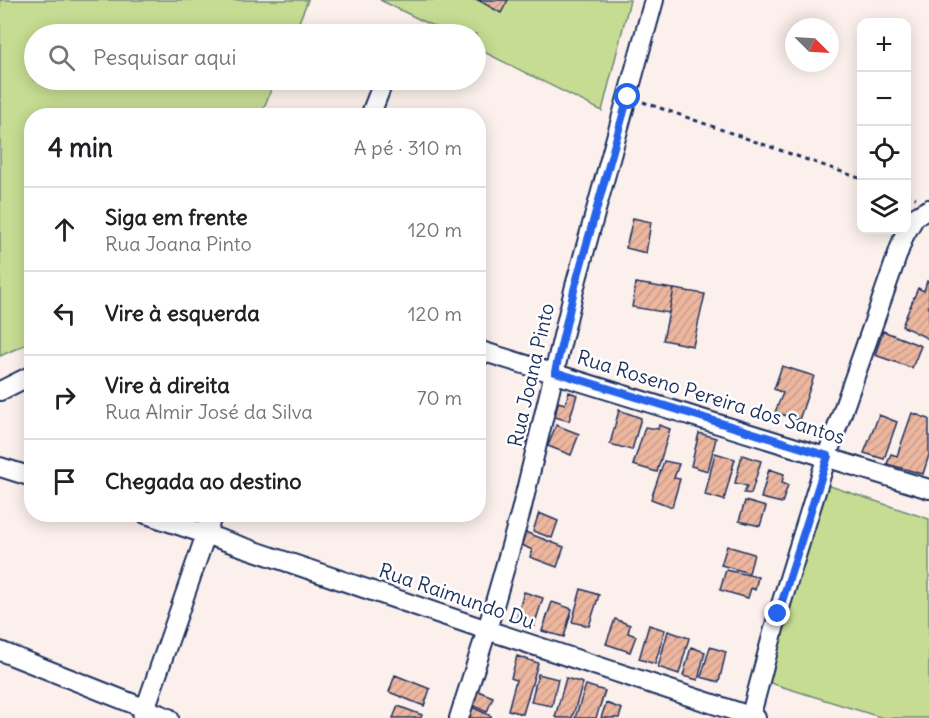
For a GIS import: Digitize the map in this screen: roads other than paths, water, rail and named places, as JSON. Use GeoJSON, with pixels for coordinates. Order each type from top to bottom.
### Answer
{"type":"FeatureCollection","features":[{"type":"Feature","properties":{"kind":"street","name":"Rua Joana Pinto"},"geometry":{"type":"LineString","coordinates":[[459,718],[521,511],[575,286],[654,0]]}},
{"type":"Feature","properties":{"kind":"street"},"geometry":{"type":"LineString","coordinates":[[373,108],[380,90]]}},
{"type":"Feature","properties":{"kind":"street"},"geometry":{"type":"LineString","coordinates":[[752,718],[778,614],[828,456],[904,236],[915,217],[929,208]]}},
{"type":"Feature","properties":{"kind":"street","name":"Rua Roseno Pereira dos Santos"},"geometry":{"type":"LineString","coordinates":[[486,352],[929,489]]}},
{"type":"Feature","properties":{"kind":"street"},"geometry":{"type":"LineString","coordinates":[[0,391],[24,379]]}},
{"type":"Feature","properties":{"kind":"street"},"geometry":{"type":"LineString","coordinates":[[0,467],[24,474]]}},
{"type":"Feature","properties":{"kind":"street","name":"Rua Raimundo Du"},"geometry":{"type":"LineString","coordinates":[[170,522],[752,718]]}},
{"type":"Feature","properties":{"kind":"street"},"geometry":{"type":"LineString","coordinates":[[143,713],[210,522]]}},
{"type":"Feature","properties":{"kind":"street"},"geometry":{"type":"LineString","coordinates":[[0,651],[143,713],[169,718]]}}]}
